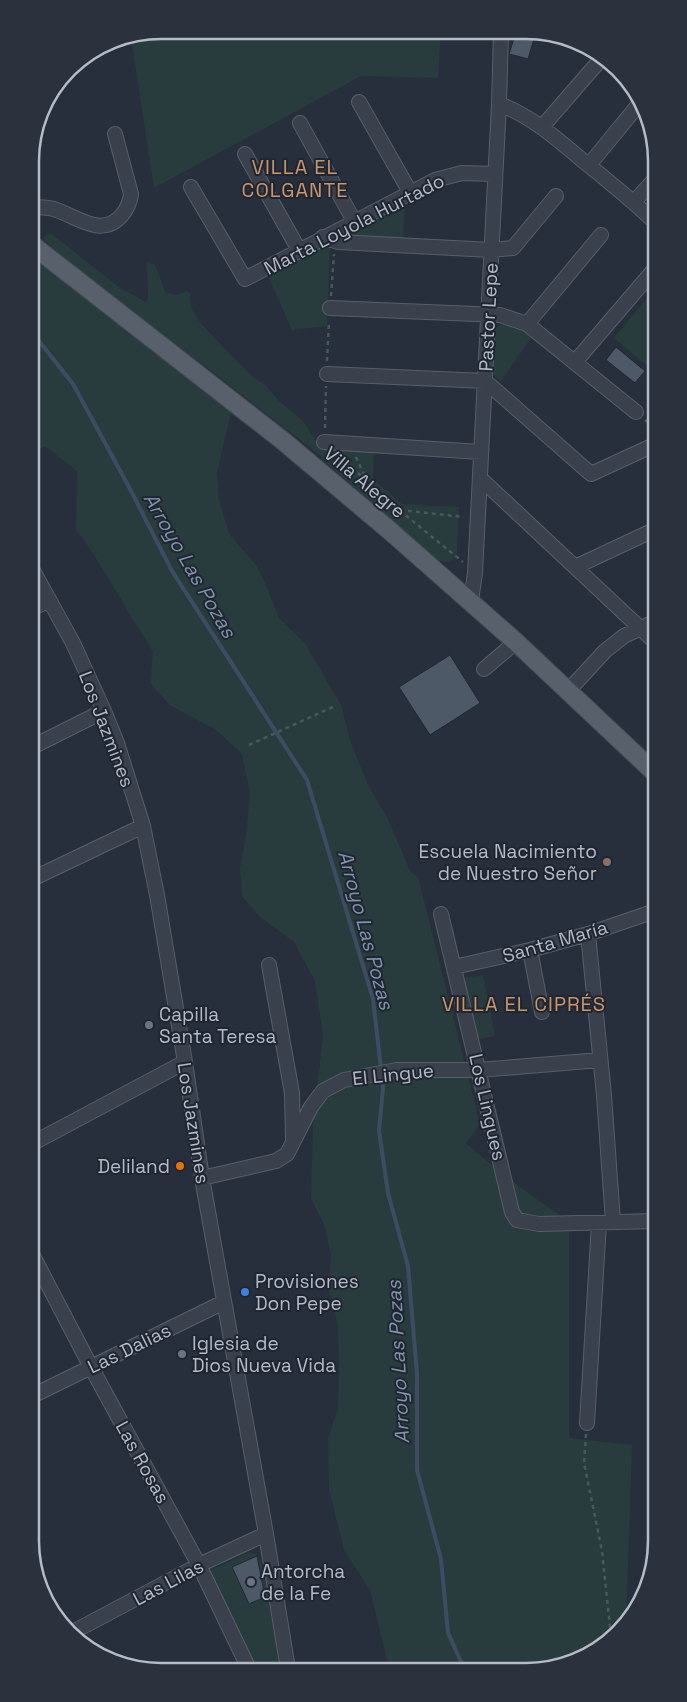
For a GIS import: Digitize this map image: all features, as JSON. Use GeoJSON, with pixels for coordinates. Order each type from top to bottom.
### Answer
{"type":"FeatureCollection","features":[{"type":"Feature","properties":{"kind":"main road","name":"Villa Alegre"},"geometry":{"type":"LineString","coordinates":[[39,250],[282,440],[471,601],[569,690],[648,766]]}},
{"type":"Feature","properties":{"kind":"street","name":"Pastor Lepe"},"geometry":{"type":"LineString","coordinates":[[471,601],[476,573],[499,104],[500,39]]}},
{"type":"Feature","properties":{"kind":"street"},"geometry":{"type":"LineString","coordinates":[[542,127],[598,62]]}},
{"type":"Feature","properties":{"kind":"street"},"geometry":{"type":"LineString","coordinates":[[359,102],[410,192]]}},
{"type":"Feature","properties":{"kind":"street"},"geometry":{"type":"LineString","coordinates":[[499,104],[516,111],[542,127],[648,215]]}},
{"type":"Feature","properties":{"kind":"street"},"geometry":{"type":"LineString","coordinates":[[589,165],[636,108]]}},
{"type":"Feature","properties":{"kind":"street"},"geometry":{"type":"LineString","coordinates":[[300,123],[354,221]]}},
{"type":"Feature","properties":{"kind":"street"},"geometry":{"type":"LineString","coordinates":[[39,206],[55,210],[94,226],[106,225],[117,221],[130,202],[131,194],[115,134]]}},
{"type":"Feature","properties":{"kind":"street"},"geometry":{"type":"LineString","coordinates":[[245,154],[299,250]]}},
{"type":"Feature","properties":{"kind":"street","name":"Marta Loyola Hurtado"},"geometry":{"type":"LineString","coordinates":[[191,187],[245,279],[299,250],[329,239],[354,221],[448,175],[462,173],[495,174]]}},
{"type":"Feature","properties":{"kind":"street"},"geometry":{"type":"LineString","coordinates":[[634,202],[648,186]]}},
{"type":"Feature","properties":{"kind":"street"},"geometry":{"type":"LineString","coordinates":[[329,239],[491,250],[513,248],[556,196]]}},
{"type":"Feature","properties":{"kind":"street"},"geometry":{"type":"LineString","coordinates":[[527,324],[601,235]]}},
{"type":"Feature","properties":{"kind":"street"},"geometry":{"type":"LineString","coordinates":[[576,362],[648,277]]}},
{"type":"Feature","properties":{"kind":"street"},"geometry":{"type":"LineString","coordinates":[[330,308],[500,314],[527,324],[636,412]]}},
{"type":"Feature","properties":{"kind":"street"},"geometry":{"type":"LineString","coordinates":[[326,374],[485,381],[591,474],[648,447]]}},
{"type":"Feature","properties":{"kind":"street"},"geometry":{"type":"LineString","coordinates":[[324,442],[482,452]]}},
{"type":"Feature","properties":{"kind":"street"},"geometry":{"type":"LineString","coordinates":[[480,478],[575,567],[648,626],[624,636],[605,651],[569,690]]}},
{"type":"Feature","properties":{"kind":"street"},"geometry":{"type":"LineString","coordinates":[[575,567],[648,533]]}},
{"type":"Feature","properties":{"kind":"street","name":"Los Jazmines"},"geometry":{"type":"LineString","coordinates":[[39,581],[72,643],[104,711],[117,743],[143,826],[157,895],[202,1178],[266,1534],[287,1663]]}},
{"type":"Feature","properties":{"kind":"street"},"geometry":{"type":"LineString","coordinates":[[39,605],[49,600]]}},
{"type":"Feature","properties":{"kind":"street"},"geometry":{"type":"LineString","coordinates":[[484,669],[516,642]]}},
{"type":"Feature","properties":{"kind":"street"},"geometry":{"type":"LineString","coordinates":[[39,744],[104,711]]}},
{"type":"Feature","properties":{"kind":"street"},"geometry":{"type":"LineString","coordinates":[[39,876],[143,826]]}},
{"type":"Feature","properties":{"kind":"street","name":"Santa María"},"geometry":{"type":"LineString","coordinates":[[454,967],[530,950],[588,934],[648,913]]}},
{"type":"Feature","properties":{"kind":"street","name":"Los Lingues"},"geometry":{"type":"LineString","coordinates":[[441,914],[512,1212],[517,1220],[539,1224],[599,1223]]}},
{"type":"Feature","properties":{"kind":"street"},"geometry":{"type":"LineString","coordinates":[[588,934],[604,1095],[613,1222]]}},
{"type":"Feature","properties":{"kind":"street"},"geometry":{"type":"LineString","coordinates":[[530,950],[542,1012]]}},
{"type":"Feature","properties":{"kind":"street"},"geometry":{"type":"LineString","coordinates":[[269,965],[292,1093],[293,1142]]}},
{"type":"Feature","properties":{"kind":"street","name":"El Lingue"},"geometry":{"type":"LineString","coordinates":[[202,1178],[276,1161],[287,1154],[311,1107],[323,1091],[344,1080],[397,1070],[479,1070],[600,1060]]}},
{"type":"Feature","properties":{"kind":"street"},"geometry":{"type":"LineString","coordinates":[[39,1140],[185,1062]]}},
{"type":"Feature","properties":{"kind":"street"},"geometry":{"type":"LineString","coordinates":[[587,1423],[599,1223],[648,1221]]}},
{"type":"Feature","properties":{"kind":"street","name":"Las Rosas"},"geometry":{"type":"LineString","coordinates":[[39,1266],[91,1367],[199,1566],[246,1663]]}},
{"type":"Feature","properties":{"kind":"street","name":"Las Dalias"},"geometry":{"type":"LineString","coordinates":[[39,1393],[224,1302]]}},
{"type":"Feature","properties":{"kind":"street","name":"Las Lilas"},"geometry":{"type":"LineString","coordinates":[[78,1631],[199,1566],[266,1534]]}},
{"type":"Feature","properties":{"kind":"path"},"geometry":{"type":"LineString","coordinates":[[329,239],[330,308],[324,442],[399,510],[476,573]]}},
{"type":"Feature","properties":{"kind":"path"},"geometry":{"type":"LineString","coordinates":[[350,444],[367,481]]}},
{"type":"Feature","properties":{"kind":"path"},"geometry":{"type":"LineString","coordinates":[[399,510],[478,518]]}},
{"type":"Feature","properties":{"kind":"path"},"geometry":{"type":"LineString","coordinates":[[249,745],[335,706]]}},
{"type":"Feature","properties":{"kind":"path"},"geometry":{"type":"LineString","coordinates":[[587,1423],[584,1463],[602,1551],[610,1630]]}},
{"type":"Feature","properties":{"kind":"shaded area"},"geometry":{"type":"Polygon","coordinates":[[[153,39],[441,39],[438,78],[361,76],[154,188],[132,44],[126,44],[153,39]]]}},
{"type":"Feature","properties":{"kind":"shaded area"},"geometry":{"type":"Polygon","coordinates":[[[405,207],[403,238],[345,235],[405,207]]]}},
{"type":"Feature","properties":{"kind":"shaded area"},"geometry":{"type":"Polygon","coordinates":[[[48,234],[53,235],[120,288],[146,302],[148,297],[147,262],[155,265],[166,293],[177,295],[186,291],[190,293],[191,308],[199,321],[253,377],[265,385],[279,401],[303,421],[321,448],[374,453],[373,479],[402,504],[459,507],[457,553],[454,559],[447,562],[437,560],[322,459],[321,456],[206,367],[91,283],[45,241],[44,237],[48,234]]]}},
{"type":"Feature","properties":{"kind":"shaded area"},"geometry":{"type":"Polygon","coordinates":[[[325,245],[330,247],[327,326],[292,330],[268,276],[325,245]]]}},
{"type":"Feature","properties":{"kind":"shaded area"},"geometry":{"type":"Polygon","coordinates":[[[39,261],[231,413],[217,472],[219,500],[229,534],[256,565],[279,618],[305,643],[341,705],[350,740],[368,785],[387,817],[410,871],[418,877],[480,1124],[466,1143],[503,1175],[569,1222],[569,1438],[632,1445],[626,1611],[607,1633],[580,1651],[558,1659],[526,1663],[388,1663],[370,1590],[344,1550],[329,1490],[328,1438],[338,1409],[338,1326],[329,1288],[331,1256],[325,1226],[311,1199],[313,1124],[323,1036],[315,981],[294,942],[260,917],[242,896],[240,868],[246,835],[250,794],[242,754],[216,730],[170,705],[150,683],[153,652],[76,529],[77,471],[45,446],[39,449],[39,261]]]}},
{"type":"Feature","properties":{"kind":"shaded area"},"geometry":{"type":"Polygon","coordinates":[[[648,297],[648,367],[614,338],[648,297]]]}},
{"type":"Feature","properties":{"kind":"shaded area"},"geometry":{"type":"Polygon","coordinates":[[[510,323],[518,324],[533,335],[501,381],[492,371],[493,340],[495,329],[498,326],[510,323]]]}},
{"type":"Feature","properties":{"kind":"shaded area"},"geometry":{"type":"Polygon","coordinates":[[[483,975],[495,1036],[477,1039],[464,978],[483,975]]]}},
{"type":"Feature","properties":{"kind":"shaded area"},"geometry":{"type":"Polygon","coordinates":[[[248,1553],[256,1554],[261,1560],[280,1663],[253,1663],[209,1571],[248,1553]]]}},
{"type":"Feature","properties":{"kind":"building"},"geometry":{"type":"Polygon","coordinates":[[[514,39],[534,39],[528,59],[509,54],[514,39]]]}},
{"type":"Feature","properties":{"kind":"building"},"geometry":{"type":"Polygon","coordinates":[[[616,347],[645,371],[635,383],[606,360],[616,347]]]}},
{"type":"Feature","properties":{"kind":"building"},"geometry":{"type":"Polygon","coordinates":[[[450,655],[480,703],[430,735],[399,687],[450,655]]]}},
{"type":"Feature","properties":{"kind":"building","name":"Antorcha de la Fe"},"geometry":{"type":"Polygon","coordinates":[[[257,1556],[265,1597],[249,1604],[232,1567],[257,1556]]]}},
{"type":"Feature","properties":{"kind":"waterway","name":"Arroyo Las Pozas"},"geometry":{"type":"LineString","coordinates":[[39,341],[73,384],[172,571],[307,780],[373,999],[381,1069]]}},
{"type":"Feature","properties":{"kind":"waterway","name":"Arroyo Las Pozas"},"geometry":{"type":"LineString","coordinates":[[382,1076],[383,1088],[379,1131],[388,1193],[408,1266],[417,1374],[417,1470],[441,1559],[448,1633],[462,1663]]}},
{"type":"Feature","properties":{"kind":"place","name":"Escuela Nacimiento de Nuestro Señor"},"geometry":{"type":"Point","coordinates":[607,862]}},
{"type":"Feature","properties":{"kind":"place","name":"Capilla Santa Teresa"},"geometry":{"type":"Point","coordinates":[149,1025]}},
{"type":"Feature","properties":{"kind":"place","name":"Deliland"},"geometry":{"type":"Point","coordinates":[180,1166]}},
{"type":"Feature","properties":{"kind":"place","name":"Provisiones Don Pepe"},"geometry":{"type":"Point","coordinates":[245,1292]}},
{"type":"Feature","properties":{"kind":"place","name":"Iglesia de Dios Nueva Vida"},"geometry":{"type":"Point","coordinates":[182,1354]}},
{"type":"Feature","properties":{"kind":"place","name":"Antorcha de la Fe"},"geometry":{"type":"Point","coordinates":[251,1582]}},
{"type":"Feature","properties":{"kind":"district","name":"VILLA EL COLGANTE"},"geometry":{"type":"Point","coordinates":[295,178]}},
{"type":"Feature","properties":{"kind":"district","name":"VILLA EL CIPRÉS"},"geometry":{"type":"Point","coordinates":[524,1004]}}]}
